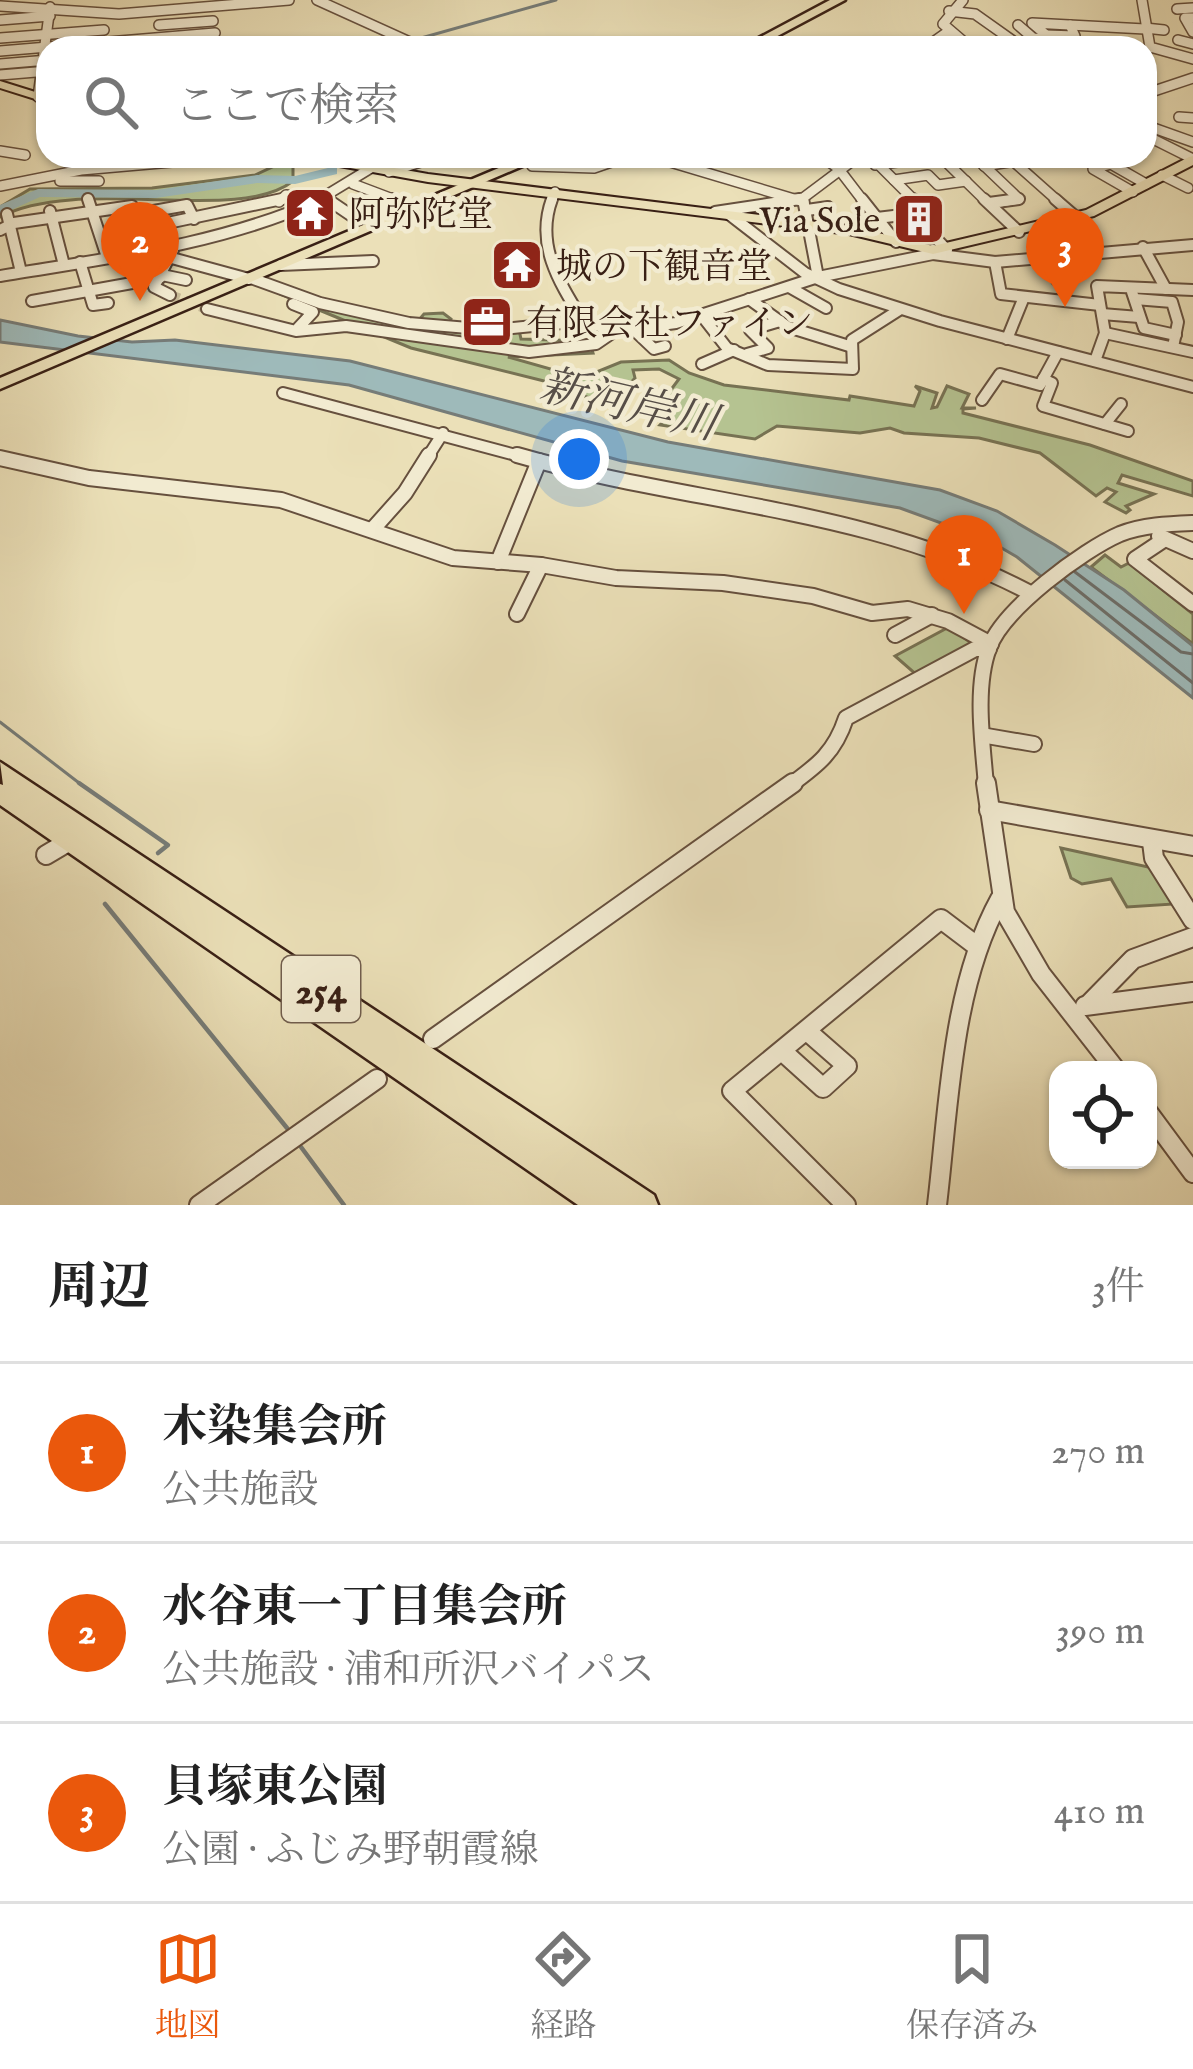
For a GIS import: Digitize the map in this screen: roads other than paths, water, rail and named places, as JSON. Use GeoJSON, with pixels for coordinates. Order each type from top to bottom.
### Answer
{"type":"FeatureCollection","features":[{"type":"Feature","properties":{"kind":"highway"},"geometry":{"type":"LineString","coordinates":[[769,36],[838,0]]}},
{"type":"Feature","properties":{"kind":"highway"},"geometry":{"type":"LineString","coordinates":[[781,36],[849,0]]}},
{"type":"Feature","properties":{"kind":"highway"},"geometry":{"type":"LineString","coordinates":[[0,381],[508,168]]}},
{"type":"Feature","properties":{"kind":"highway"},"geometry":{"type":"LineString","coordinates":[[246,278],[471,182]]}},
{"type":"Feature","properties":{"kind":"highway","name":"254"},"geometry":{"type":"LineString","coordinates":[[0,771],[80,835],[604,1205]]}},
{"type":"Feature","properties":{"kind":"highway","name":"254"},"geometry":{"type":"LineString","coordinates":[[0,793],[80,835],[643,1205]]}},
{"type":"Feature","properties":{"kind":"main road"},"geometry":{"type":"LineString","coordinates":[[0,84],[36,64]]}},
{"type":"Feature","properties":{"kind":"main road"},"geometry":{"type":"LineString","coordinates":[[368,168],[812,226],[938,252],[1077,218],[1193,159]]}},
{"type":"Feature","properties":{"kind":"street"},"geometry":{"type":"LineString","coordinates":[[59,36],[86,0]]}},
{"type":"Feature","properties":{"kind":"street"},"geometry":{"type":"LineString","coordinates":[[119,14],[130,0]]}},
{"type":"Feature","properties":{"kind":"street"},"geometry":{"type":"LineString","coordinates":[[146,0],[146,13]]}},
{"type":"Feature","properties":{"kind":"street"},"geometry":{"type":"LineString","coordinates":[[75,10],[146,13],[174,5],[289,0]]}},
{"type":"Feature","properties":{"kind":"street"},"geometry":{"type":"LineString","coordinates":[[319,0],[325,20]]}},
{"type":"Feature","properties":{"kind":"street"},"geometry":{"type":"LineString","coordinates":[[319,0],[393,36]]}},
{"type":"Feature","properties":{"kind":"street"},"geometry":{"type":"LineString","coordinates":[[1142,0],[1147,36]]}},
{"type":"Feature","properties":{"kind":"street"},"geometry":{"type":"LineString","coordinates":[[104,36],[103,14],[111,1]]}},
{"type":"Feature","properties":{"kind":"street"},"geometry":{"type":"LineString","coordinates":[[1177,9],[1192,3]]}},
{"type":"Feature","properties":{"kind":"street"},"geometry":{"type":"LineString","coordinates":[[206,5],[215,36]]}},
{"type":"Feature","properties":{"kind":"street"},"geometry":{"type":"LineString","coordinates":[[955,36],[943,24],[959,5],[1006,36]]}},
{"type":"Feature","properties":{"kind":"street"},"geometry":{"type":"LineString","coordinates":[[0,6],[36,47]]}},
{"type":"Feature","properties":{"kind":"street"},"geometry":{"type":"LineString","coordinates":[[75,10],[77,28]]}},
{"type":"Feature","properties":{"kind":"street"},"geometry":{"type":"LineString","coordinates":[[159,11],[160,36]]}},
{"type":"Feature","properties":{"kind":"street"},"geometry":{"type":"LineString","coordinates":[[1193,18],[1185,18],[1193,32]]}},
{"type":"Feature","properties":{"kind":"street"},"geometry":{"type":"LineString","coordinates":[[0,20],[36,50]]}},
{"type":"Feature","properties":{"kind":"street"},"geometry":{"type":"LineString","coordinates":[[1094,20],[1164,30]]}},
{"type":"Feature","properties":{"kind":"street"},"geometry":{"type":"LineString","coordinates":[[159,25],[213,21]]}},
{"type":"Feature","properties":{"kind":"street"},"geometry":{"type":"LineString","coordinates":[[1047,36],[1032,23],[1144,27]]}},
{"type":"Feature","properties":{"kind":"street"},"geometry":{"type":"LineString","coordinates":[[1018,25],[1031,36]]}},
{"type":"Feature","properties":{"kind":"street"},"geometry":{"type":"LineString","coordinates":[[1070,25],[1075,36]]}},
{"type":"Feature","properties":{"kind":"street"},"geometry":{"type":"LineString","coordinates":[[69,36],[77,28]]}},
{"type":"Feature","properties":{"kind":"street"},"geometry":{"type":"LineString","coordinates":[[77,28],[101,36]]}},
{"type":"Feature","properties":{"kind":"street"},"geometry":{"type":"LineString","coordinates":[[0,29],[36,52]]}},
{"type":"Feature","properties":{"kind":"street"},"geometry":{"type":"LineString","coordinates":[[942,36],[949,31]]}},
{"type":"Feature","properties":{"kind":"street"},"geometry":{"type":"LineString","coordinates":[[1178,40],[1193,44]]}},
{"type":"Feature","properties":{"kind":"street"},"geometry":{"type":"LineString","coordinates":[[1157,50],[1193,59]]}},
{"type":"Feature","properties":{"kind":"street"},"geometry":{"type":"LineString","coordinates":[[0,51],[36,56]]}},
{"type":"Feature","properties":{"kind":"street"},"geometry":{"type":"LineString","coordinates":[[0,51],[36,56]]}},
{"type":"Feature","properties":{"kind":"street"},"geometry":{"type":"LineString","coordinates":[[0,75],[36,62]]}},
{"type":"Feature","properties":{"kind":"street"},"geometry":{"type":"LineString","coordinates":[[1157,90],[1193,78]]}},
{"type":"Feature","properties":{"kind":"street"},"geometry":{"type":"LineString","coordinates":[[1178,117],[1193,118]]}},
{"type":"Feature","properties":{"kind":"street"},"geometry":{"type":"LineString","coordinates":[[1157,129],[1193,142]]}},
{"type":"Feature","properties":{"kind":"street"},"geometry":{"type":"LineString","coordinates":[[1157,143],[1193,159]]}},
{"type":"Feature","properties":{"kind":"street"},"geometry":{"type":"LineString","coordinates":[[0,152],[25,162],[15,183]]}},
{"type":"Feature","properties":{"kind":"street"},"geometry":{"type":"LineString","coordinates":[[0,186],[108,168]]}},
{"type":"Feature","properties":{"kind":"street"},"geometry":{"type":"LineString","coordinates":[[388,172],[401,168]]}},
{"type":"Feature","properties":{"kind":"street"},"geometry":{"type":"LineString","coordinates":[[689,168],[782,189],[805,204],[812,226],[816,278]]}},
{"type":"Feature","properties":{"kind":"street"},"geometry":{"type":"LineString","coordinates":[[805,204],[837,168],[896,242]]}},
{"type":"Feature","properties":{"kind":"street"},"geometry":{"type":"LineString","coordinates":[[877,218],[927,212],[882,168]]}},
{"type":"Feature","properties":{"kind":"street"},"geometry":{"type":"LineString","coordinates":[[953,168],[1019,232]]}},
{"type":"Feature","properties":{"kind":"street"},"geometry":{"type":"LineString","coordinates":[[986,168],[1019,199],[989,203]]}},
{"type":"Feature","properties":{"kind":"street"},"geometry":{"type":"LineString","coordinates":[[1021,168],[1077,218]]}},
{"type":"Feature","properties":{"kind":"street"},"geometry":{"type":"LineString","coordinates":[[0,276],[122,254],[175,252],[327,199],[371,169]]}},
{"type":"Feature","properties":{"kind":"street"},"geometry":{"type":"LineString","coordinates":[[64,172],[60,182],[99,182]]}},
{"type":"Feature","properties":{"kind":"street"},"geometry":{"type":"LineString","coordinates":[[894,180],[928,175],[938,185],[966,181]]}},
{"type":"Feature","properties":{"kind":"street"},"geometry":{"type":"LineString","coordinates":[[1162,175],[1189,188]]}},
{"type":"Feature","properties":{"kind":"street"},"geometry":{"type":"LineString","coordinates":[[353,184],[398,200]]}},
{"type":"Feature","properties":{"kind":"street"},"geometry":{"type":"LineString","coordinates":[[555,192],[541,231],[543,245],[583,320]]}},
{"type":"Feature","properties":{"kind":"street"},"geometry":{"type":"LineString","coordinates":[[134,210],[144,228],[277,203],[286,195],[327,199],[352,216]]}},
{"type":"Feature","properties":{"kind":"street"},"geometry":{"type":"LineString","coordinates":[[214,199],[232,229]]}},
{"type":"Feature","properties":{"kind":"street"},"geometry":{"type":"LineString","coordinates":[[21,272],[6,222],[90,204],[134,210],[165,209],[186,202],[194,218]]}},
{"type":"Feature","properties":{"kind":"street"},"geometry":{"type":"LineString","coordinates":[[90,204],[107,257]]}},
{"type":"Feature","properties":{"kind":"street"},"geometry":{"type":"LineString","coordinates":[[723,213],[805,204],[828,207]]}},
{"type":"Feature","properties":{"kind":"street"},"geometry":{"type":"LineString","coordinates":[[50,213],[64,265]]}},
{"type":"Feature","properties":{"kind":"street"},"geometry":{"type":"LineString","coordinates":[[723,213],[816,278],[898,310],[1193,386]]}},
{"type":"Feature","properties":{"kind":"street"},"geometry":{"type":"LineString","coordinates":[[166,224],[175,252],[155,290],[170,296]]}},
{"type":"Feature","properties":{"kind":"street"},"geometry":{"type":"LineString","coordinates":[[928,230],[938,252]]}},
{"type":"Feature","properties":{"kind":"street"},"geometry":{"type":"LineString","coordinates":[[175,252],[342,310],[430,326],[492,330],[583,320],[615,331],[702,316],[816,278],[938,252],[1035,265],[1054,257],[1193,244]]}},
{"type":"Feature","properties":{"kind":"street"},"geometry":{"type":"LineString","coordinates":[[1143,247],[1166,289]]}},
{"type":"Feature","properties":{"kind":"street"},"geometry":{"type":"LineString","coordinates":[[122,254],[132,283]]}},
{"type":"Feature","properties":{"kind":"street"},"geometry":{"type":"LineString","coordinates":[[1054,257],[1057,280]]}},
{"type":"Feature","properties":{"kind":"street"},"geometry":{"type":"LineString","coordinates":[[281,266],[373,261]]}},
{"type":"Feature","properties":{"kind":"street"},"geometry":{"type":"LineString","coordinates":[[80,262],[93,305],[108,303]]}},
{"type":"Feature","properties":{"kind":"street"},"geometry":{"type":"LineString","coordinates":[[995,262],[1001,294],[1139,316]]}},
{"type":"Feature","properties":{"kind":"street"},"geometry":{"type":"LineString","coordinates":[[36,269],[38,300],[161,277],[186,280]]}},
{"type":"Feature","properties":{"kind":"street"},"geometry":{"type":"LineString","coordinates":[[246,278],[313,312],[298,328]]}},
{"type":"Feature","properties":{"kind":"street"},"geometry":{"type":"LineString","coordinates":[[1095,361],[1105,333],[1098,285],[1170,301],[1175,309],[1175,341]]}},
{"type":"Feature","properties":{"kind":"street"},"geometry":{"type":"LineString","coordinates":[[789,287],[826,308]]}},
{"type":"Feature","properties":{"kind":"street"},"geometry":{"type":"LineString","coordinates":[[1133,293],[1193,290]]}},
{"type":"Feature","properties":{"kind":"street"},"geometry":{"type":"LineString","coordinates":[[1133,293],[1144,328],[1193,352]]}},
{"type":"Feature","properties":{"kind":"street"},"geometry":{"type":"LineString","coordinates":[[1007,339],[1024,297]]}},
{"type":"Feature","properties":{"kind":"street"},"geometry":{"type":"LineString","coordinates":[[749,299],[779,321],[848,346]]}},
{"type":"Feature","properties":{"kind":"street"},"geometry":{"type":"LineString","coordinates":[[207,309],[249,324],[332,332],[346,326],[532,351],[583,350],[605,342],[615,331]]}},
{"type":"Feature","properties":{"kind":"street"},"geometry":{"type":"LineString","coordinates":[[1175,309],[1193,310]]}},
{"type":"Feature","properties":{"kind":"street"},"geometry":{"type":"LineString","coordinates":[[848,346],[898,310]]}},
{"type":"Feature","properties":{"kind":"street"},"geometry":{"type":"LineString","coordinates":[[702,316],[727,348],[768,365],[853,369],[848,346]]}},
{"type":"Feature","properties":{"kind":"street"},"geometry":{"type":"LineString","coordinates":[[702,364],[768,348],[750,329],[779,321]]}},
{"type":"Feature","properties":{"kind":"street"},"geometry":{"type":"LineString","coordinates":[[634,330],[654,349],[665,346]]}},
{"type":"Feature","properties":{"kind":"street"},"geometry":{"type":"LineString","coordinates":[[1105,333],[1175,341]]}},
{"type":"Feature","properties":{"kind":"street"},"geometry":{"type":"LineString","coordinates":[[982,400],[997,375],[1040,385],[1058,352]]}},
{"type":"Feature","properties":{"kind":"street"},"geometry":{"type":"LineString","coordinates":[[1043,379],[1052,383],[1043,406],[1128,431]]}},
{"type":"Feature","properties":{"kind":"street"},"geometry":{"type":"LineString","coordinates":[[284,393],[350,406],[657,490],[912,537],[968,558],[1035,594]]}},
{"type":"Feature","properties":{"kind":"street"},"geometry":{"type":"LineString","coordinates":[[1105,424],[1120,404]]}},
{"type":"Feature","properties":{"kind":"street"},"geometry":{"type":"LineString","coordinates":[[372,530],[405,494],[442,433]]}},
{"type":"Feature","properties":{"kind":"street"},"geometry":{"type":"LineString","coordinates":[[0,458],[89,478],[281,500],[444,557],[541,565],[616,578],[723,583],[813,596],[872,613],[902,609],[932,616],[990,646]]}},
{"type":"Feature","properties":{"kind":"street"},"geometry":{"type":"LineString","coordinates":[[498,562],[539,461]]}},
{"type":"Feature","properties":{"kind":"street"},"geometry":{"type":"LineString","coordinates":[[1111,1061],[1079,1007],[1016,933],[1000,899],[989,810],[984,674],[990,646],[1035,594],[1094,549],[1141,528],[1193,523]]}},
{"type":"Feature","properties":{"kind":"street"},"geometry":{"type":"LineString","coordinates":[[1141,528],[1193,551]]}},
{"type":"Feature","properties":{"kind":"street"},"geometry":{"type":"LineString","coordinates":[[1165,539],[1135,559],[1193,604]]}},
{"type":"Feature","properties":{"kind":"street"},"geometry":{"type":"LineString","coordinates":[[517,614],[541,565]]}},
{"type":"Feature","properties":{"kind":"street"},"geometry":{"type":"LineString","coordinates":[[895,635],[932,616]]}},
{"type":"Feature","properties":{"kind":"street"},"geometry":{"type":"LineString","coordinates":[[433,1039],[824,761],[837,745],[846,718],[975,649],[990,646]]}},
{"type":"Feature","properties":{"kind":"street"},"geometry":{"type":"LineString","coordinates":[[986,736],[1034,744]]}},
{"type":"Feature","properties":{"kind":"street"},"geometry":{"type":"LineString","coordinates":[[989,810],[1193,846]]}},
{"type":"Feature","properties":{"kind":"street"},"geometry":{"type":"LineString","coordinates":[[46,855],[80,835]]}},
{"type":"Feature","properties":{"kind":"street"},"geometry":{"type":"LineString","coordinates":[[1152,842],[1154,858],[1193,920]]}},
{"type":"Feature","properties":{"kind":"street"},"geometry":{"type":"LineString","coordinates":[[937,1205],[978,947],[1000,899]]}},
{"type":"Feature","properties":{"kind":"street"},"geometry":{"type":"LineString","coordinates":[[846,1205],[733,1091],[941,920],[978,947]]}},
{"type":"Feature","properties":{"kind":"street"},"geometry":{"type":"LineString","coordinates":[[1079,1007],[1133,959],[1193,937]]}},
{"type":"Feature","properties":{"kind":"street"},"geometry":{"type":"LineString","coordinates":[[1079,1007],[1193,992]]}},
{"type":"Feature","properties":{"kind":"street"},"geometry":{"type":"LineString","coordinates":[[782,1051],[823,1088],[847,1066],[807,1031]]}},
{"type":"Feature","properties":{"kind":"street"},"geometry":{"type":"LineString","coordinates":[[199,1205],[377,1079]]}},
{"type":"Feature","properties":{"kind":"street"},"geometry":{"type":"LineString","coordinates":[[1157,1124],[1193,1173]]}},
{"type":"Feature","properties":{"kind":"water"},"geometry":{"type":"Polygon","coordinates":[[[0,320],[78,336],[132,342],[175,340],[350,361],[668,442],[940,490],[997,511],[1055,545],[1124,590],[1193,646],[1193,698],[1017,557],[988,540],[900,508],[622,461],[349,385],[0,342],[0,320]]]}},
{"type":"Feature","properties":{"kind":"waterway"},"geometry":{"type":"LineString","coordinates":[[428,36],[556,0]]}},
{"type":"Feature","properties":{"kind":"waterway"},"geometry":{"type":"LineString","coordinates":[[0,211],[38,193],[156,194],[257,179],[295,180],[332,171]]}},
{"type":"Feature","properties":{"kind":"waterway"},"geometry":{"type":"LineString","coordinates":[[0,722],[80,784]]}},
{"type":"Feature","properties":{"kind":"waterway"},"geometry":{"type":"LineString","coordinates":[[80,784],[168,845],[158,853]]}},
{"type":"Feature","properties":{"kind":"waterway"},"geometry":{"type":"LineString","coordinates":[[105,904],[287,1128]]}},
{"type":"Feature","properties":{"kind":"waterway"},"geometry":{"type":"LineString","coordinates":[[301,1147],[344,1205]]}},
{"type":"Feature","properties":{"kind":"tunnel"},"geometry":{"type":"LineString","coordinates":[[170,295],[207,309]]}},
{"type":"Feature","properties":{"kind":"place","name":"阿弥陀堂"},"geometry":{"type":"Point","coordinates":[310,213]}},
{"type":"Feature","properties":{"kind":"place","name":"Via Sole"},"geometry":{"type":"Point","coordinates":[919,219]}},
{"type":"Feature","properties":{"kind":"place","name":"城の下観音堂"},"geometry":{"type":"Point","coordinates":[517,265]}},
{"type":"Feature","properties":{"kind":"place","name":"水谷東一丁目集会所"},"geometry":{"type":"Point","coordinates":[140,301]}},
{"type":"Feature","properties":{"kind":"place","name":"貝塚東公園"},"geometry":{"type":"Point","coordinates":[1065,307]}},
{"type":"Feature","properties":{"kind":"place","name":"有限会社ファイン"},"geometry":{"type":"Point","coordinates":[487,322]}},
{"type":"Feature","properties":{"kind":"place","name":"木染集会所"},"geometry":{"type":"Point","coordinates":[964,614]}},
{"type":"Feature","properties":{"kind":"water label","name":"新河岸川"},"geometry":{"type":"Point","coordinates":[629,403]}}]}
